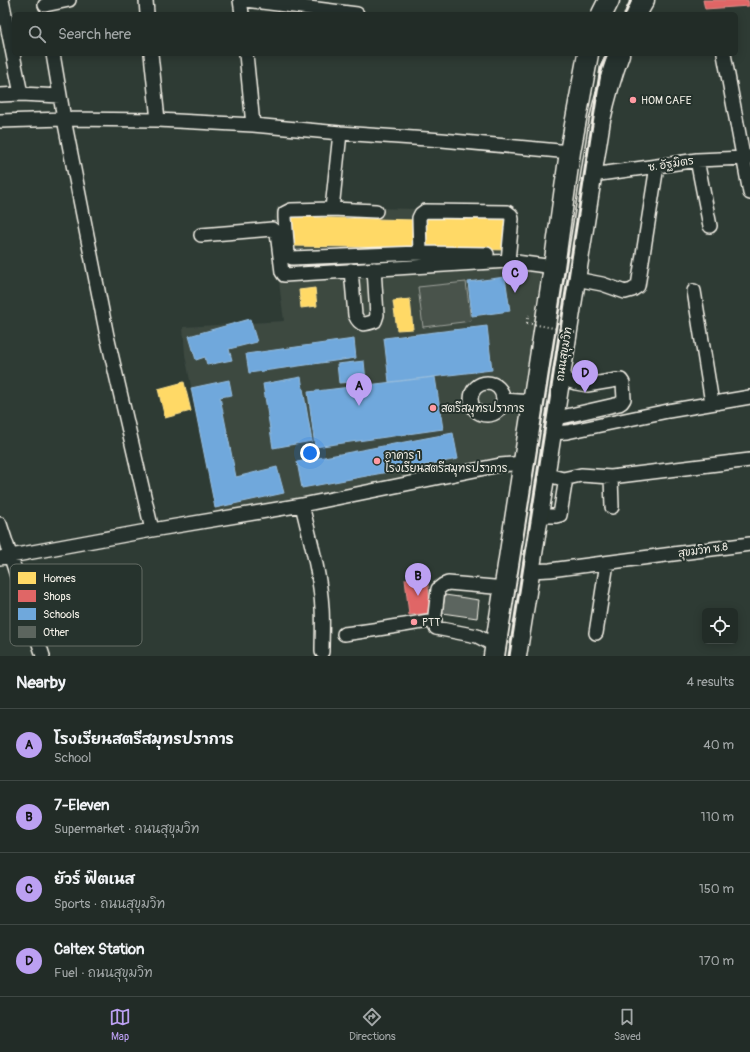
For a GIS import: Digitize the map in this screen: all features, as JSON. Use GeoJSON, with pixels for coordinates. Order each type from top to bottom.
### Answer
{"type":"FeatureCollection","features":[{"type":"Feature","properties":{"kind":"highway"},"geometry":{"type":"LineString","coordinates":[[603,12],[609,0]]}},
{"type":"Feature","properties":{"kind":"highway"},"geometry":{"type":"LineString","coordinates":[[637,12],[644,0]]}},
{"type":"Feature","properties":{"kind":"highway","name":"ถนนสุขุมวิท"},"geometry":{"type":"LineString","coordinates":[[495,651],[554,267],[570,152],[588,56]]}},
{"type":"Feature","properties":{"kind":"highway","name":"ถนนสุขุมวิท"},"geometry":{"type":"LineString","coordinates":[[516,656],[552,426],[564,379],[576,279],[600,120],[606,94],[618,56]]}},
{"type":"Feature","properties":{"kind":"street"},"geometry":{"type":"LineString","coordinates":[[2,0],[12,49]]}},
{"type":"Feature","properties":{"kind":"street"},"geometry":{"type":"LineString","coordinates":[[45,6],[69,0]]}},
{"type":"Feature","properties":{"kind":"street"},"geometry":{"type":"LineString","coordinates":[[146,0],[147,12]]}},
{"type":"Feature","properties":{"kind":"street"},"geometry":{"type":"LineString","coordinates":[[240,0],[242,12]]}},
{"type":"Feature","properties":{"kind":"street"},"geometry":{"type":"LineString","coordinates":[[245,0],[341,12]]}},
{"type":"Feature","properties":{"kind":"street"},"geometry":{"type":"LineString","coordinates":[[13,56],[21,94]]}},
{"type":"Feature","properties":{"kind":"street"},"geometry":{"type":"LineString","coordinates":[[53,56],[64,119],[107,336],[152,530]]}},
{"type":"Feature","properties":{"kind":"street"},"geometry":{"type":"LineString","coordinates":[[151,56],[158,120]]}},
{"type":"Feature","properties":{"kind":"street"},"geometry":{"type":"LineString","coordinates":[[246,56],[252,125]]}},
{"type":"Feature","properties":{"kind":"street"},"geometry":{"type":"LineString","coordinates":[[724,56],[747,158],[750,193]]}},
{"type":"Feature","properties":{"kind":"street"},"geometry":{"type":"LineString","coordinates":[[0,95],[21,94],[60,96]]}},
{"type":"Feature","properties":{"kind":"street"},"geometry":{"type":"LineString","coordinates":[[0,120],[158,120],[252,125],[570,152]]}},
{"type":"Feature","properties":{"kind":"street"},"geometry":{"type":"LineString","coordinates":[[332,209],[340,133]]}},
{"type":"Feature","properties":{"kind":"street","name":"ซ. อัฐมิตร"},"geometry":{"type":"LineString","coordinates":[[592,174],[697,160],[747,158]]}},
{"type":"Feature","properties":{"kind":"street"},"geometry":{"type":"LineString","coordinates":[[697,160],[710,226]]}},
{"type":"Feature","properties":{"kind":"street"},"geometry":{"type":"LineString","coordinates":[[576,279],[602,284],[625,292],[638,286],[657,166]]}},
{"type":"Feature","properties":{"kind":"street"},"geometry":{"type":"LineString","coordinates":[[376,211],[332,209],[291,210],[285,213],[288,255],[292,258],[420,253],[508,258],[554,267]]}},
{"type":"Feature","properties":{"kind":"street"},"geometry":{"type":"LineString","coordinates":[[420,253],[419,218],[425,211],[508,212],[512,219],[508,258]]}},
{"type":"Feature","properties":{"kind":"street"},"geometry":{"type":"LineString","coordinates":[[201,234],[272,229],[277,233],[282,272],[284,275],[508,258]]}},
{"type":"Feature","properties":{"kind":"street"},"geometry":{"type":"LineString","coordinates":[[351,270],[355,315],[358,321],[362,324],[369,324],[375,321],[377,315],[374,269]]}},
{"type":"Feature","properties":{"kind":"street"},"geometry":{"type":"LineString","coordinates":[[694,291],[712,403]]}},
{"type":"Feature","properties":{"kind":"street"},"geometry":{"type":"LineString","coordinates":[[552,426],[619,404],[624,399],[623,383],[621,380],[587,384],[576,383],[564,379],[575,347]]}},
{"type":"Feature","properties":{"kind":"street"},"geometry":{"type":"LineString","coordinates":[[552,426],[574,430],[750,397]]}},
{"type":"Feature","properties":{"kind":"street"},"geometry":{"type":"LineString","coordinates":[[503,400],[533,402]]}},
{"type":"Feature","properties":{"kind":"street"},"geometry":{"type":"LineString","coordinates":[[544,474],[563,479],[581,475],[611,477],[750,460]]}},
{"type":"Feature","properties":{"kind":"street"},"geometry":{"type":"LineString","coordinates":[[5,557],[152,530],[302,505],[500,465],[524,463]]}},
{"type":"Feature","properties":{"kind":"street"},"geometry":{"type":"LineString","coordinates":[[611,477],[612,507]]}},
{"type":"Feature","properties":{"kind":"street"},"geometry":{"type":"LineString","coordinates":[[537,516],[556,516],[560,514],[565,484],[563,479]]}},
{"type":"Feature","properties":{"kind":"street"},"geometry":{"type":"LineString","coordinates":[[302,505],[320,588],[322,609],[322,652]]}},
{"type":"Feature","properties":{"kind":"street"},"geometry":{"type":"LineString","coordinates":[[0,524],[5,557],[10,570]]}},
{"type":"Feature","properties":{"kind":"street","name":"สุขมวิท ซ.8"},"geometry":{"type":"LineString","coordinates":[[529,571],[550,570],[750,544]]}},
{"type":"Feature","properties":{"kind":"street"},"geometry":{"type":"LineString","coordinates":[[596,633],[607,562]]}},
{"type":"Feature","properties":{"kind":"street"},"geometry":{"type":"LineString","coordinates":[[495,651],[477,636],[436,628],[434,624],[438,589],[448,583],[505,588]]}},
{"type":"Feature","properties":{"kind":"street"},"geometry":{"type":"LineString","coordinates":[[344,634],[435,620]]}},
{"type":"Feature","properties":{"kind":"street"},"geometry":{"type":"LineString","coordinates":[[39,646],[43,656]]}},
{"type":"Feature","properties":{"kind":"path"},"geometry":{"type":"LineString","coordinates":[[529,315],[527,323],[575,332]]}},
{"type":"Feature","properties":{"kind":"shaded area"},"geometry":{"type":"Polygon","coordinates":[[[277,206],[513,211],[502,261],[541,271],[515,458],[501,459],[216,515],[185,355],[183,327],[284,321],[272,229],[277,206]]]}},
{"type":"Feature","properties":{"kind":"shaded area"},"geometry":{"type":"Polygon","coordinates":[[[466,282],[471,321],[423,327],[418,287],[466,282]]]}},
{"type":"Feature","properties":{"kind":"building: Homes"},"geometry":{"type":"Polygon","coordinates":[[[291,217],[416,220],[415,248],[291,246],[291,217]]]}},
{"type":"Feature","properties":{"kind":"building: Homes"},"geometry":{"type":"Polygon","coordinates":[[[423,218],[507,220],[506,250],[423,248],[423,218]]]}},
{"type":"Feature","properties":{"kind":"building: Homes"},"geometry":{"type":"Polygon","coordinates":[[[315,288],[317,306],[301,308],[299,290],[315,288]]]}},
{"type":"Feature","properties":{"kind":"building: Homes"},"geometry":{"type":"Polygon","coordinates":[[[410,299],[413,329],[397,330],[393,301],[410,299]]]}},
{"type":"Feature","properties":{"kind":"building: Homes"},"geometry":{"type":"Polygon","coordinates":[[[184,382],[191,411],[165,418],[158,389],[184,382]]]}},
{"type":"Feature","properties":{"kind":"building: Shops"},"geometry":{"type":"Polygon","coordinates":[[[703,0],[748,0],[749,6],[705,9],[703,0]]]}},
{"type":"Feature","properties":{"kind":"building: Shops"},"geometry":{"type":"Polygon","coordinates":[[[427,577],[431,613],[409,615],[405,579],[427,577]]]}},
{"type":"Feature","properties":{"kind":"building: Schools"},"geometry":{"type":"Polygon","coordinates":[[[505,277],[510,311],[472,316],[468,282],[505,277]]]}},
{"type":"Feature","properties":{"kind":"building: Schools"},"geometry":{"type":"Polygon","coordinates":[[[250,319],[257,342],[229,349],[232,360],[207,365],[205,357],[196,360],[189,336],[250,319]]]}},
{"type":"Feature","properties":{"kind":"building: Schools"},"geometry":{"type":"Polygon","coordinates":[[[487,326],[492,370],[389,382],[384,338],[487,326]]]}},
{"type":"Feature","properties":{"kind":"building: Schools"},"geometry":{"type":"Polygon","coordinates":[[[354,339],[356,358],[249,373],[246,354],[354,339]]]}},
{"type":"Feature","properties":{"kind":"building: Schools"},"geometry":{"type":"Polygon","coordinates":[[[364,361],[366,381],[339,383],[337,364],[364,361]]]}},
{"type":"Feature","properties":{"kind":"building: Schools"},"geometry":{"type":"Polygon","coordinates":[[[301,377],[312,441],[273,448],[263,384],[301,377]]]}},
{"type":"Feature","properties":{"kind":"building: Schools"},"geometry":{"type":"Polygon","coordinates":[[[435,377],[443,429],[315,447],[308,392],[435,377]]]}},
{"type":"Feature","properties":{"kind":"building: Schools"},"geometry":{"type":"Polygon","coordinates":[[[229,380],[232,395],[220,397],[236,477],[277,467],[284,493],[215,508],[191,388],[229,380]]]}},
{"type":"Feature","properties":{"kind":"building: Schools","name":"อาคาร 1 โรงเรียนสตรีสมุทรปราการ"},"geometry":{"type":"Polygon","coordinates":[[[453,433],[458,459],[302,488],[297,462],[453,433]]]}},
{"type":"Feature","properties":{"kind":"building: Other"},"geometry":{"type":"Polygon","coordinates":[[[445,595],[479,600],[477,618],[442,613],[445,595]]]}},
{"type":"Feature","properties":{"kind":"railway"},"geometry":{"type":"LineString","coordinates":[[626,12],[631,0]]}},
{"type":"Feature","properties":{"kind":"railway"},"geometry":{"type":"LineString","coordinates":[[509,656],[601,67],[606,56]]}},
{"type":"Feature","properties":{"kind":"place","name":"HOM CAFE"},"geometry":{"type":"Point","coordinates":[633,100]}},
{"type":"Feature","properties":{"kind":"place","name":"ยัวร์ ฟิตเนส"},"geometry":{"type":"Point","coordinates":[515,293]}},
{"type":"Feature","properties":{"kind":"place","name":"Caltex Station"},"geometry":{"type":"Point","coordinates":[585,393]}},
{"type":"Feature","properties":{"kind":"place","name":"โรงเรียนสตรีสมุทรปราการ"},"geometry":{"type":"Point","coordinates":[359,406]}},
{"type":"Feature","properties":{"kind":"place","name":"สตรีสมุทรปราการ"},"geometry":{"type":"Point","coordinates":[433,408]}},
{"type":"Feature","properties":{"kind":"place","name":"อาคาร 1 โรงเรียนสตรีสมุทรปราการ"},"geometry":{"type":"Point","coordinates":[377,461]}},
{"type":"Feature","properties":{"kind":"place","name":"7-Eleven"},"geometry":{"type":"Point","coordinates":[418,596]}},
{"type":"Feature","properties":{"kind":"place","name":"PTT"},"geometry":{"type":"Point","coordinates":[414,622]}}]}
